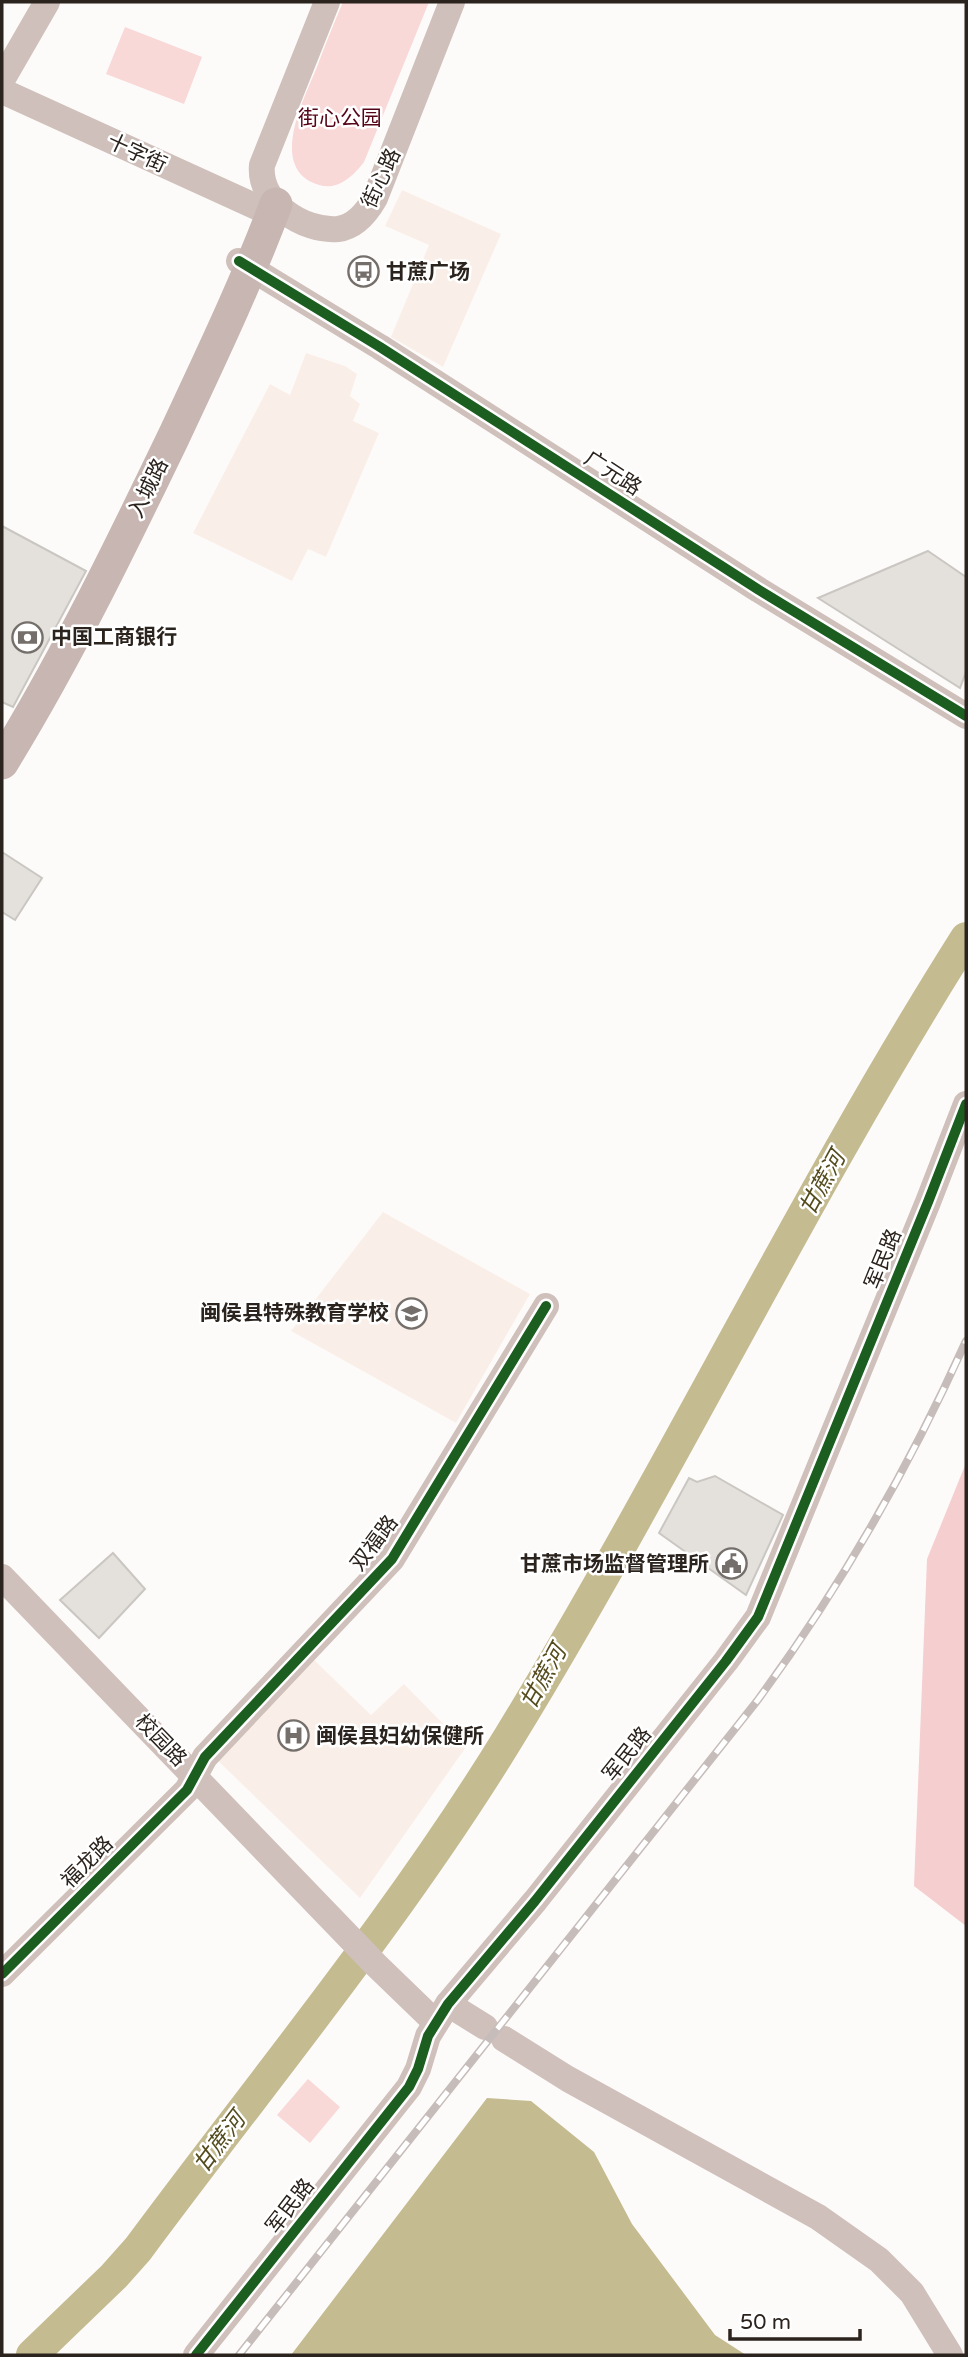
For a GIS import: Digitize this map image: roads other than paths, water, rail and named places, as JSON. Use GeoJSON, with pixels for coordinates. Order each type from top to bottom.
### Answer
{"type":"FeatureCollection","features":[{"type":"Feature","properties":{"kind":"main road","name":"入城路"},"geometry":{"type":"LineString","coordinates":[[2,763],[106,575],[206,366],[269,205]]}},
{"type":"Feature","properties":{"kind":"main road","name":"入城路"},"geometry":{"type":"LineString","coordinates":[[2,746],[97,569],[200,349],[244,265]]}},
{"type":"Feature","properties":{"kind":"street"},"geometry":{"type":"LineString","coordinates":[[2,80],[47,2]]}},
{"type":"Feature","properties":{"kind":"street"},"geometry":{"type":"LineString","coordinates":[[269,205],[262,183],[262,165],[327,2]]}},
{"type":"Feature","properties":{"kind":"street","name":"街心路"},"geometry":{"type":"LineString","coordinates":[[269,205],[326,228],[346,227],[363,215],[384,178],[452,2]]}},
{"type":"Feature","properties":{"kind":"street","name":"十字街"},"geometry":{"type":"LineString","coordinates":[[2,91],[269,205]]}},
{"type":"Feature","properties":{"kind":"street","name":"广元路"},"geometry":{"type":"LineString","coordinates":[[244,265],[380,347],[759,590],[966,716]]}},
{"type":"Feature","properties":{"kind":"street","name":"军民路"},"geometry":{"type":"LineString","coordinates":[[195,2355],[409,2087],[442,2013],[622,1792],[758,1617],[966,1104]]}},
{"type":"Feature","properties":{"kind":"street","name":"双福路"},"geometry":{"type":"LineString","coordinates":[[195,1775],[205,1757],[392,1559],[546,1306]]}},
{"type":"Feature","properties":{"kind":"street","name":"校园路"},"geometry":{"type":"LineString","coordinates":[[2,1577],[376,1965],[442,2013]]}},
{"type":"Feature","properties":{"kind":"street","name":"福龙路"},"geometry":{"type":"LineString","coordinates":[[2,1974],[187,1790],[195,1775]]}},
{"type":"Feature","properties":{"kind":"street"},"geometry":{"type":"LineString","coordinates":[[442,2013],[495,2033],[568,2079],[818,2217],[879,2260],[912,2293],[950,2355]]}},
{"type":"Feature","properties":{"kind":"waterway","name":"甘蔗河"},"geometry":{"type":"LineString","coordinates":[[32,2355],[114,2276],[138,2249],[376,1934],[467,1804],[568,1638],[848,1135],[966,938]]}},
{"type":"Feature","properties":{"kind":"railway"},"geometry":{"type":"LineString","coordinates":[[239,2355],[757,1701],[845,1571],[897,1481],[966,1341]]}},
{"type":"Feature","properties":{"kind":"place","name":"甘蔗广场"},"geometry":{"type":"Point","coordinates":[363,272]}},
{"type":"Feature","properties":{"kind":"place","name":"中国工商银行"},"geometry":{"type":"Point","coordinates":[28,637]}},
{"type":"Feature","properties":{"kind":"place","name":"闽侯县特殊教育学校"},"geometry":{"type":"Point","coordinates":[412,1313]}},
{"type":"Feature","properties":{"kind":"place","name":"甘蔗市场监督管理所"},"geometry":{"type":"Point","coordinates":[732,1564]}},
{"type":"Feature","properties":{"kind":"place","name":"闽侯县妇幼保健所"},"geometry":{"type":"Point","coordinates":[293,1736]}},
{"type":"Feature","properties":{"kind":"park label","name":"街心公园"},"geometry":{"type":"Point","coordinates":[340,118]}}]}
